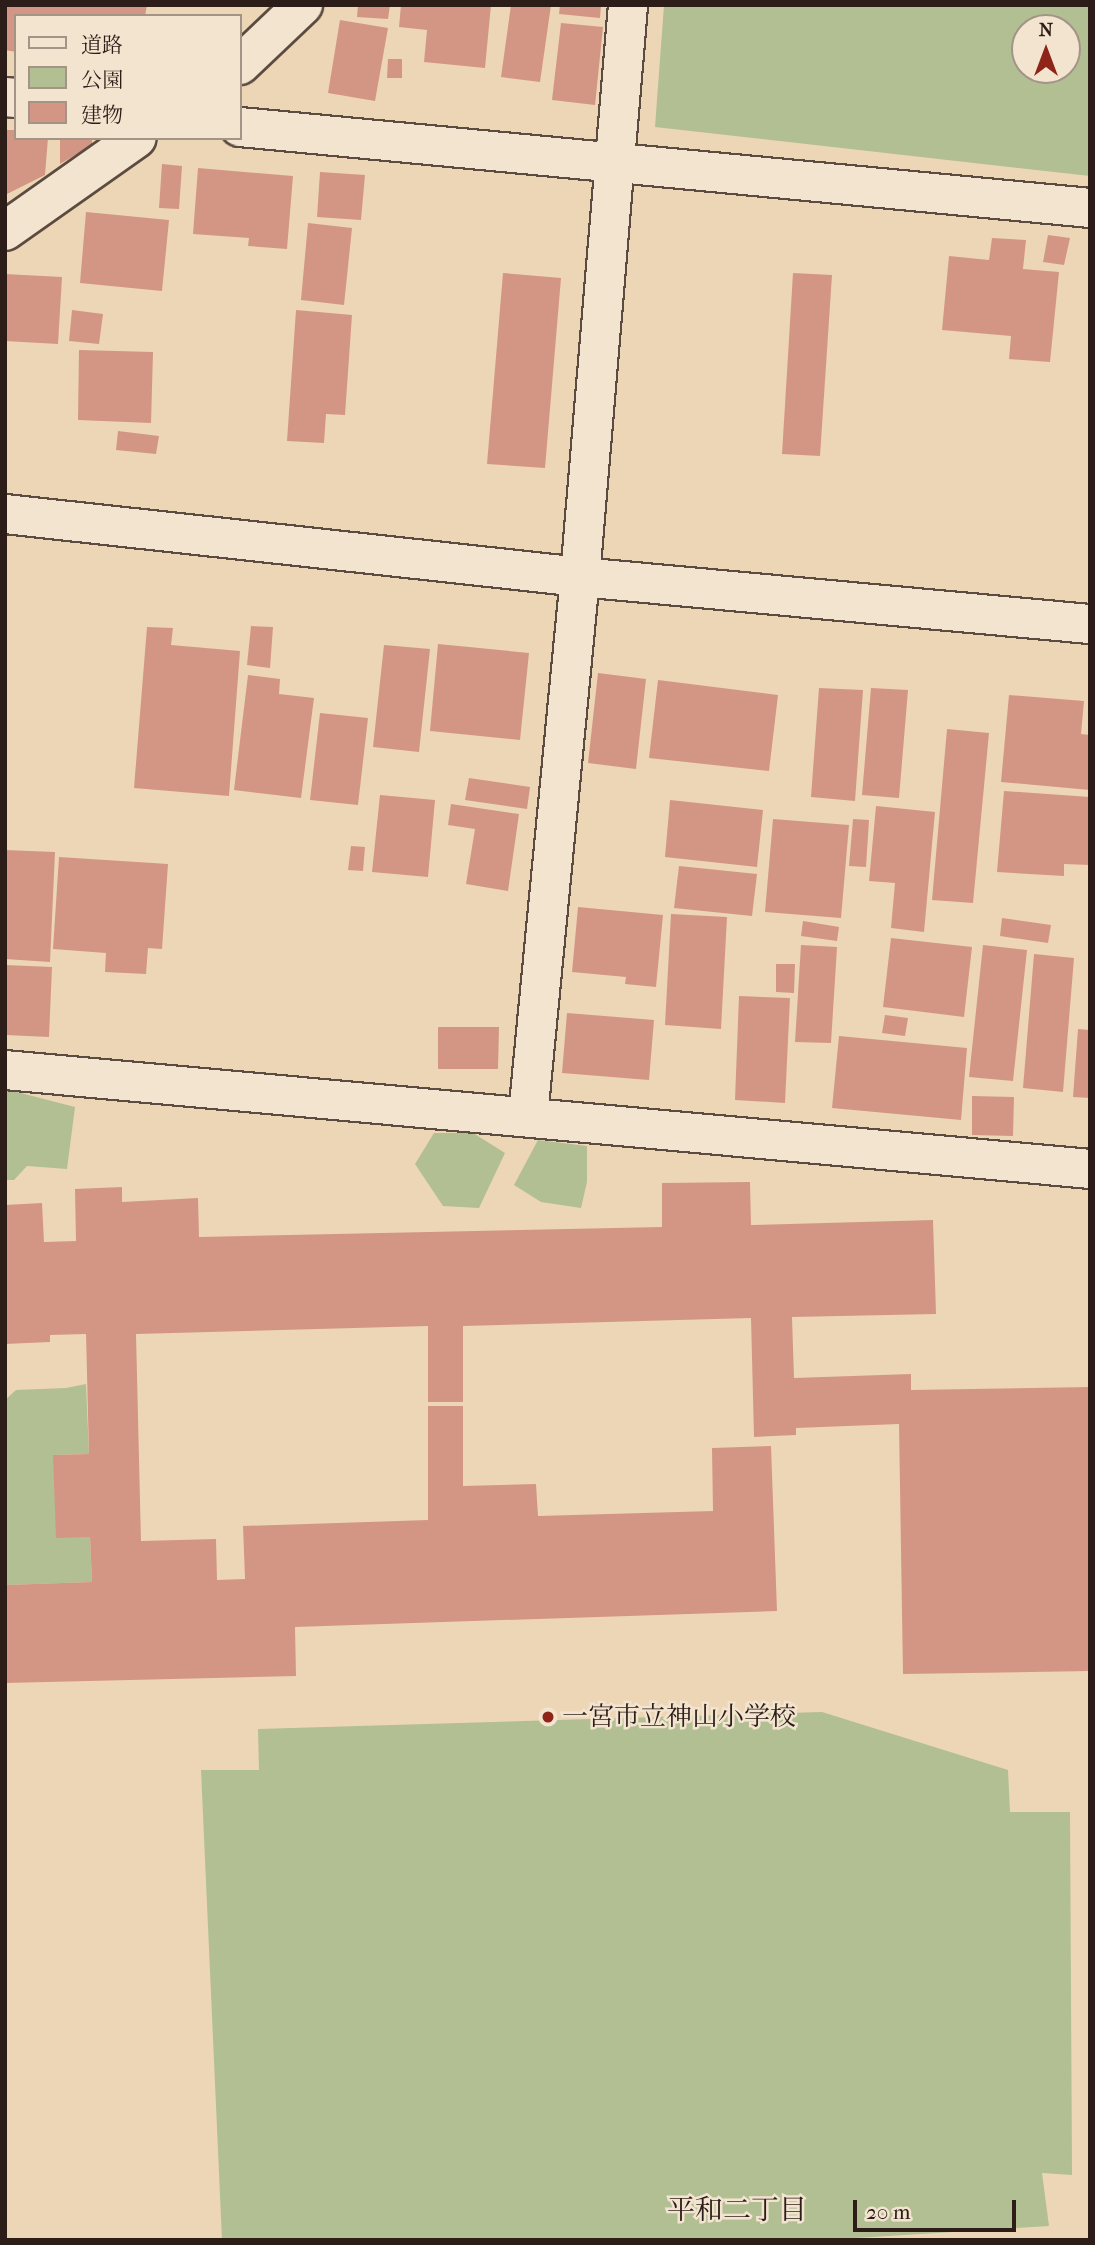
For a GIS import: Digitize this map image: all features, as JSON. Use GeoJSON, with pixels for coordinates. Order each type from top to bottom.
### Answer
{"type":"FeatureCollection","features":[{"type":"Feature","properties":{"kind":"street"},"geometry":{"type":"LineString","coordinates":[[242,63],[303,5]]}},
{"type":"Feature","properties":{"kind":"street"},"geometry":{"type":"LineString","coordinates":[[528,1116],[580,577],[628,5]]}},
{"type":"Feature","properties":{"kind":"street"},"geometry":{"type":"LineString","coordinates":[[242,127],[614,165],[1090,208]]}},
{"type":"Feature","properties":{"kind":"street"},"geometry":{"type":"LineString","coordinates":[[5,231],[133,140]]}},
{"type":"Feature","properties":{"kind":"street"},"geometry":{"type":"LineString","coordinates":[[5,514],[580,577],[1090,624]]}},
{"type":"Feature","properties":{"kind":"street"},"geometry":{"type":"LineString","coordinates":[[5,1070],[1090,1169]]}},
{"type":"Feature","properties":{"kind":"green space"},"geometry":{"type":"Polygon","coordinates":[[[664,5],[1090,5],[1090,176],[655,127],[664,5]]]}},
{"type":"Feature","properties":{"kind":"green space"},"geometry":{"type":"Polygon","coordinates":[[[5,1089],[75,1107],[67,1169],[27,1166],[14,1180],[5,1180],[5,1089]]]}},
{"type":"Feature","properties":{"kind":"green space"},"geometry":{"type":"Polygon","coordinates":[[[434,1133],[473,1133],[505,1153],[479,1208],[443,1206],[415,1164],[434,1133]]]}},
{"type":"Feature","properties":{"kind":"green space"},"geometry":{"type":"Polygon","coordinates":[[[538,1140],[587,1146],[587,1182],[581,1208],[541,1202],[514,1185],[538,1140]]]}},
{"type":"Feature","properties":{"kind":"green space"},"geometry":{"type":"Polygon","coordinates":[[[86,1384],[89,1454],[53,1455],[90,1537],[92,1582],[5,1585],[5,1400],[16,1390],[66,1388],[86,1384]]]}},
{"type":"Feature","properties":{"kind":"green space"},"geometry":{"type":"Polygon","coordinates":[[[822,1712],[1008,1770],[1010,1812],[1070,1812],[1072,2175],[1042,2173],[1049,2226],[823,2240],[222,2240],[201,1770],[259,1770],[258,1729],[822,1712]]]}},
{"type":"Feature","properties":{"kind":"building"},"geometry":{"type":"Polygon","coordinates":[[[5,5],[147,5],[145,14],[14,14],[14,52],[5,50],[5,5]]]}},
{"type":"Feature","properties":{"kind":"building"},"geometry":{"type":"Polygon","coordinates":[[[358,5],[390,5],[388,19],[357,17],[358,5]]]}},
{"type":"Feature","properties":{"kind":"building"},"geometry":{"type":"Polygon","coordinates":[[[401,5],[491,5],[485,68],[424,62],[427,30],[399,27],[401,5]]]}},
{"type":"Feature","properties":{"kind":"building"},"geometry":{"type":"Polygon","coordinates":[[[511,5],[551,5],[540,82],[501,77],[511,5]]]}},
{"type":"Feature","properties":{"kind":"building"},"geometry":{"type":"Polygon","coordinates":[[[560,5],[601,5],[600,18],[559,14],[560,5]]]}},
{"type":"Feature","properties":{"kind":"building"},"geometry":{"type":"Polygon","coordinates":[[[340,20],[388,28],[375,101],[328,93],[340,20]]]}},
{"type":"Feature","properties":{"kind":"building"},"geometry":{"type":"Polygon","coordinates":[[[561,23],[603,27],[595,105],[552,100],[561,23]]]}},
{"type":"Feature","properties":{"kind":"building"},"geometry":{"type":"Polygon","coordinates":[[[388,59],[402,59],[402,78],[387,78],[388,59]]]}},
{"type":"Feature","properties":{"kind":"building"},"geometry":{"type":"Polygon","coordinates":[[[5,130],[14,130],[14,140],[48,140],[45,175],[5,195],[5,130]]]}},
{"type":"Feature","properties":{"kind":"building"},"geometry":{"type":"Polygon","coordinates":[[[60,140],[92,140],[92,145],[60,164],[60,140]]]}},
{"type":"Feature","properties":{"kind":"building"},"geometry":{"type":"Polygon","coordinates":[[[162,164],[182,166],[179,209],[159,208],[162,164]]]}},
{"type":"Feature","properties":{"kind":"building"},"geometry":{"type":"Polygon","coordinates":[[[198,168],[293,176],[287,249],[248,246],[249,238],[193,234],[198,168]]]}},
{"type":"Feature","properties":{"kind":"building"},"geometry":{"type":"Polygon","coordinates":[[[320,172],[365,175],[361,220],[317,217],[320,172]]]}},
{"type":"Feature","properties":{"kind":"building"},"geometry":{"type":"Polygon","coordinates":[[[86,212],[169,220],[162,291],[80,283],[86,212]]]}},
{"type":"Feature","properties":{"kind":"building"},"geometry":{"type":"Polygon","coordinates":[[[308,223],[352,228],[344,305],[301,300],[308,223]]]}},
{"type":"Feature","properties":{"kind":"building"},"geometry":{"type":"Polygon","coordinates":[[[1048,235],[1070,238],[1064,265],[1043,262],[1048,235]]]}},
{"type":"Feature","properties":{"kind":"building"},"geometry":{"type":"Polygon","coordinates":[[[992,238],[1026,240],[1023,269],[1059,272],[1050,362],[1009,359],[1011,336],[942,330],[949,256],[989,260],[992,238]]]}},
{"type":"Feature","properties":{"kind":"building"},"geometry":{"type":"Polygon","coordinates":[[[503,273],[561,278],[545,468],[487,464],[503,273]]]}},
{"type":"Feature","properties":{"kind":"building"},"geometry":{"type":"Polygon","coordinates":[[[793,273],[832,275],[820,456],[782,454],[793,273]]]}},
{"type":"Feature","properties":{"kind":"building"},"geometry":{"type":"Polygon","coordinates":[[[5,274],[62,277],[58,344],[5,341],[5,274]]]}},
{"type":"Feature","properties":{"kind":"building"},"geometry":{"type":"Polygon","coordinates":[[[72,310],[103,314],[99,344],[69,341],[72,310]]]}},
{"type":"Feature","properties":{"kind":"building"},"geometry":{"type":"Polygon","coordinates":[[[296,310],[352,315],[345,415],[326,414],[324,443],[287,441],[296,310]]]}},
{"type":"Feature","properties":{"kind":"building"},"geometry":{"type":"Polygon","coordinates":[[[79,350],[153,352],[151,423],[78,420],[79,350]]]}},
{"type":"Feature","properties":{"kind":"building"},"geometry":{"type":"Polygon","coordinates":[[[118,431],[159,436],[156,454],[116,450],[118,431]]]}},
{"type":"Feature","properties":{"kind":"building"},"geometry":{"type":"Polygon","coordinates":[[[251,626],[273,627],[270,668],[247,665],[251,626]]]}},
{"type":"Feature","properties":{"kind":"building"},"geometry":{"type":"Polygon","coordinates":[[[147,627],[173,628],[171,645],[240,651],[229,796],[134,788],[147,627]]]}},
{"type":"Feature","properties":{"kind":"building"},"geometry":{"type":"Polygon","coordinates":[[[438,644],[529,653],[520,740],[430,731],[438,644]]]}},
{"type":"Feature","properties":{"kind":"building"},"geometry":{"type":"Polygon","coordinates":[[[384,645],[430,649],[419,752],[373,747],[384,645]]]}},
{"type":"Feature","properties":{"kind":"building"},"geometry":{"type":"Polygon","coordinates":[[[598,673],[646,679],[636,769],[588,763],[598,673]]]}},
{"type":"Feature","properties":{"kind":"building"},"geometry":{"type":"Polygon","coordinates":[[[248,675],[280,679],[279,694],[314,698],[301,798],[234,790],[248,675]]]}},
{"type":"Feature","properties":{"kind":"building"},"geometry":{"type":"Polygon","coordinates":[[[658,680],[778,695],[769,771],[649,758],[658,680]]]}},
{"type":"Feature","properties":{"kind":"building"},"geometry":{"type":"Polygon","coordinates":[[[819,688],[863,690],[855,801],[811,797],[819,688]]]}},
{"type":"Feature","properties":{"kind":"building"},"geometry":{"type":"Polygon","coordinates":[[[871,688],[908,690],[899,798],[862,795],[871,688]]]}},
{"type":"Feature","properties":{"kind":"building"},"geometry":{"type":"Polygon","coordinates":[[[1009,695],[1084,701],[1081,734],[1090,735],[1090,790],[1001,782],[1009,695]]]}},
{"type":"Feature","properties":{"kind":"building"},"geometry":{"type":"Polygon","coordinates":[[[320,713],[368,718],[358,805],[310,800],[320,713]]]}},
{"type":"Feature","properties":{"kind":"building"},"geometry":{"type":"Polygon","coordinates":[[[947,729],[989,733],[973,903],[932,900],[947,729]]]}},
{"type":"Feature","properties":{"kind":"building"},"geometry":{"type":"Polygon","coordinates":[[[469,778],[530,787],[527,809],[465,800],[469,778]]]}},
{"type":"Feature","properties":{"kind":"building"},"geometry":{"type":"Polygon","coordinates":[[[1004,791],[1090,797],[1090,865],[1064,864],[1064,876],[997,872],[1004,791]]]}},
{"type":"Feature","properties":{"kind":"building"},"geometry":{"type":"Polygon","coordinates":[[[380,795],[435,800],[428,877],[372,872],[380,795]]]}},
{"type":"Feature","properties":{"kind":"building"},"geometry":{"type":"Polygon","coordinates":[[[670,800],[763,810],[757,867],[665,857],[670,800]]]}},
{"type":"Feature","properties":{"kind":"building"},"geometry":{"type":"Polygon","coordinates":[[[451,804],[519,814],[508,891],[466,884],[475,829],[448,825],[451,804]]]}},
{"type":"Feature","properties":{"kind":"building"},"geometry":{"type":"Polygon","coordinates":[[[876,806],[935,812],[924,932],[891,928],[895,883],[869,881],[876,806]]]}},
{"type":"Feature","properties":{"kind":"building"},"geometry":{"type":"Polygon","coordinates":[[[773,819],[849,825],[841,918],[765,912],[773,819]]]}},
{"type":"Feature","properties":{"kind":"building"},"geometry":{"type":"Polygon","coordinates":[[[853,819],[869,820],[866,867],[849,866],[853,819]]]}},
{"type":"Feature","properties":{"kind":"building"},"geometry":{"type":"Polygon","coordinates":[[[351,846],[365,847],[363,871],[348,870],[351,846]]]}},
{"type":"Feature","properties":{"kind":"building"},"geometry":{"type":"Polygon","coordinates":[[[5,850],[55,852],[50,962],[5,959],[5,850]]]}},
{"type":"Feature","properties":{"kind":"building"},"geometry":{"type":"Polygon","coordinates":[[[59,857],[168,864],[162,949],[148,948],[146,974],[105,972],[106,953],[53,949],[59,857]]]}},
{"type":"Feature","properties":{"kind":"building"},"geometry":{"type":"Polygon","coordinates":[[[679,866],[757,874],[752,916],[674,908],[679,866]]]}},
{"type":"Feature","properties":{"kind":"building"},"geometry":{"type":"Polygon","coordinates":[[[578,907],[663,915],[656,987],[625,984],[626,977],[572,972],[578,907]]]}},
{"type":"Feature","properties":{"kind":"building"},"geometry":{"type":"Polygon","coordinates":[[[671,914],[727,917],[721,1029],[665,1025],[671,914]]]}},
{"type":"Feature","properties":{"kind":"building"},"geometry":{"type":"Polygon","coordinates":[[[1002,918],[1051,925],[1048,943],[1000,936],[1002,918]]]}},
{"type":"Feature","properties":{"kind":"building"},"geometry":{"type":"Polygon","coordinates":[[[803,921],[839,927],[837,941],[801,936],[803,921]]]}},
{"type":"Feature","properties":{"kind":"building"},"geometry":{"type":"Polygon","coordinates":[[[891,938],[972,947],[964,1017],[883,1007],[891,938]]]}},
{"type":"Feature","properties":{"kind":"building"},"geometry":{"type":"Polygon","coordinates":[[[801,945],[837,947],[831,1043],[795,1042],[801,945]]]}},
{"type":"Feature","properties":{"kind":"building"},"geometry":{"type":"Polygon","coordinates":[[[983,945],[1027,950],[1013,1081],[969,1077],[983,945]]]}},
{"type":"Feature","properties":{"kind":"building"},"geometry":{"type":"Polygon","coordinates":[[[1034,954],[1074,958],[1063,1092],[1023,1088],[1034,954]]]}},
{"type":"Feature","properties":{"kind":"building"},"geometry":{"type":"Polygon","coordinates":[[[776,964],[795,964],[794,993],[776,992],[776,964]]]}},
{"type":"Feature","properties":{"kind":"building"},"geometry":{"type":"Polygon","coordinates":[[[5,965],[52,967],[49,1037],[5,1035],[5,965]]]}},
{"type":"Feature","properties":{"kind":"building"},"geometry":{"type":"Polygon","coordinates":[[[739,996],[790,998],[785,1103],[735,1100],[739,996]]]}},
{"type":"Feature","properties":{"kind":"building"},"geometry":{"type":"Polygon","coordinates":[[[567,1013],[654,1020],[649,1080],[562,1073],[567,1013]]]}},
{"type":"Feature","properties":{"kind":"building"},"geometry":{"type":"Polygon","coordinates":[[[885,1015],[908,1018],[905,1036],[882,1033],[885,1015]]]}},
{"type":"Feature","properties":{"kind":"building"},"geometry":{"type":"Polygon","coordinates":[[[438,1027],[499,1027],[498,1069],[438,1069],[438,1027]]]}},
{"type":"Feature","properties":{"kind":"building"},"geometry":{"type":"Polygon","coordinates":[[[1078,1029],[1090,1030],[1090,1098],[1073,1097],[1078,1029]]]}},
{"type":"Feature","properties":{"kind":"building"},"geometry":{"type":"Polygon","coordinates":[[[839,1036],[967,1048],[961,1120],[832,1108],[839,1036]]]}},
{"type":"Feature","properties":{"kind":"building"},"geometry":{"type":"Polygon","coordinates":[[[972,1096],[1014,1097],[1013,1136],[972,1135],[972,1096]]]}},
{"type":"Feature","properties":{"kind":"building"},"geometry":{"type":"Polygon","coordinates":[[[750,1182],[751,1225],[933,1220],[936,1314],[792,1317],[794,1378],[911,1374],[911,1390],[1090,1387],[1090,1671],[903,1674],[899,1424],[796,1428],[796,1435],[754,1437],[751,1318],[463,1326],[463,1402],[428,1402],[428,1326],[136,1334],[141,1541],[216,1539],[217,1580],[245,1579],[243,1526],[428,1520],[428,1406],[463,1406],[463,1486],[536,1484],[538,1516],[713,1511],[712,1448],[771,1446],[777,1611],[295,1627],[296,1676],[5,1683],[5,1585],[92,1582],[90,1537],[56,1538],[53,1455],[89,1454],[86,1334],[50,1335],[50,1342],[5,1344],[5,1205],[42,1203],[44,1242],[76,1241],[75,1189],[122,1187],[122,1202],[198,1198],[199,1237],[662,1227],[662,1183],[750,1182]]]}},
{"type":"Feature","properties":{"kind":"place","name":"一宮市立神山小学校"},"geometry":{"type":"Point","coordinates":[548,1717]}},
{"type":"Feature","properties":{"kind":"district","name":"平和二丁目"},"geometry":{"type":"Point","coordinates":[737,2210]}}]}
